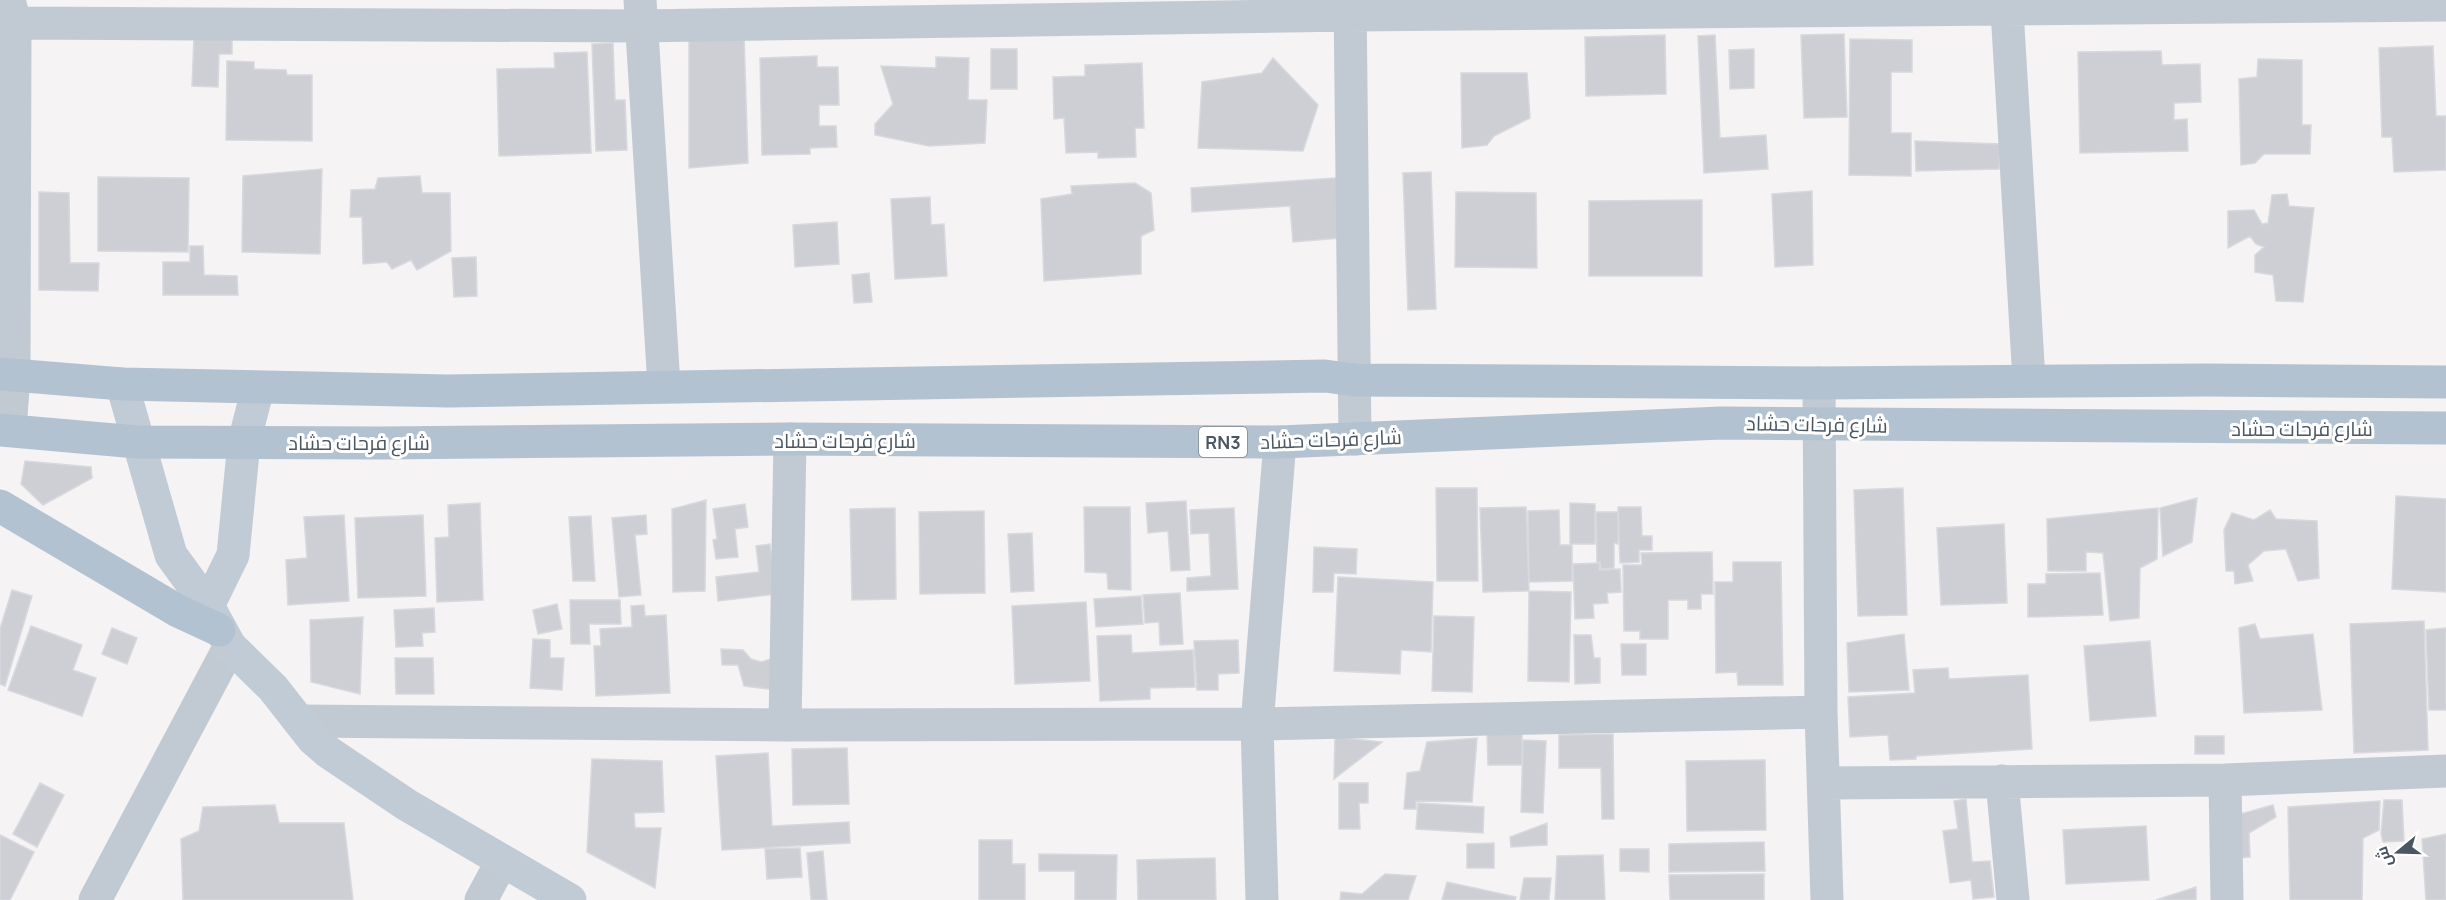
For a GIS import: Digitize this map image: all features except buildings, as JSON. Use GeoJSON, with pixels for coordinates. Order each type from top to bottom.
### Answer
{"type":"FeatureCollection","features":[{"type":"Feature","properties":{"kind":"main road","name":"شارع فرحات حشاد"},"geometry":{"type":"LineString","coordinates":[[7,375],[122,384],[448,391],[1325,376],[1355,380],[1819,383],[2029,380],[2446,382]]}},
{"type":"Feature","properties":{"kind":"main road"},"geometry":{"type":"LineString","coordinates":[[2207,380],[2211,427]]}},
{"type":"Feature","properties":{"kind":"main road","name":"شارع فرحات حشاد"},"geometry":{"type":"LineString","coordinates":[[5,430],[137,442],[382,443],[790,439],[1280,442],[1721,423],[2446,428]]}},
{"type":"Feature","properties":{"kind":"main road"},"geometry":{"type":"LineString","coordinates":[[0,506],[178,611],[219,627]]}},
{"type":"Feature","properties":{"kind":"street"},"geometry":{"type":"LineString","coordinates":[[5,430],[12,12],[640,13],[1350,7],[2007,10],[2168,4],[2446,5]]}},
{"type":"Feature","properties":{"kind":"street"},"geometry":{"type":"LineString","coordinates":[[1350,7],[1355,438]]}},
{"type":"Feature","properties":{"kind":"street"},"geometry":{"type":"LineString","coordinates":[[2007,10],[2029,380]]}},
{"type":"Feature","properties":{"kind":"street"},"geometry":{"type":"LineString","coordinates":[[640,13],[663,386]]}},
{"type":"Feature","properties":{"kind":"street"},"geometry":{"type":"LineString","coordinates":[[1819,383],[1821,712],[1827,900]]}},
{"type":"Feature","properties":{"kind":"street"},"geometry":{"type":"LineString","coordinates":[[122,384],[171,555],[219,627],[273,688],[313,739],[328,752],[407,805],[570,900]]}},
{"type":"Feature","properties":{"kind":"street"},"geometry":{"type":"LineString","coordinates":[[95,900],[219,627],[233,555],[244,442],[258,388]]}},
{"type":"Feature","properties":{"kind":"street"},"geometry":{"type":"LineString","coordinates":[[785,725],[790,439]]}},
{"type":"Feature","properties":{"kind":"street"},"geometry":{"type":"LineString","coordinates":[[1262,900],[1257,724],[1280,442]]}},
{"type":"Feature","properties":{"kind":"street"},"geometry":{"type":"LineString","coordinates":[[300,721],[785,725],[1257,724],[1821,712]]}},
{"type":"Feature","properties":{"kind":"street"},"geometry":{"type":"LineString","coordinates":[[1825,783],[2225,780],[2446,771]]}},
{"type":"Feature","properties":{"kind":"street"},"geometry":{"type":"LineString","coordinates":[[2225,780],[2227,900]]}},
{"type":"Feature","properties":{"kind":"street"},"geometry":{"type":"LineString","coordinates":[[2002,781],[2013,900]]}},
{"type":"Feature","properties":{"kind":"street"},"geometry":{"type":"LineString","coordinates":[[482,900],[502,861]]}}]}
